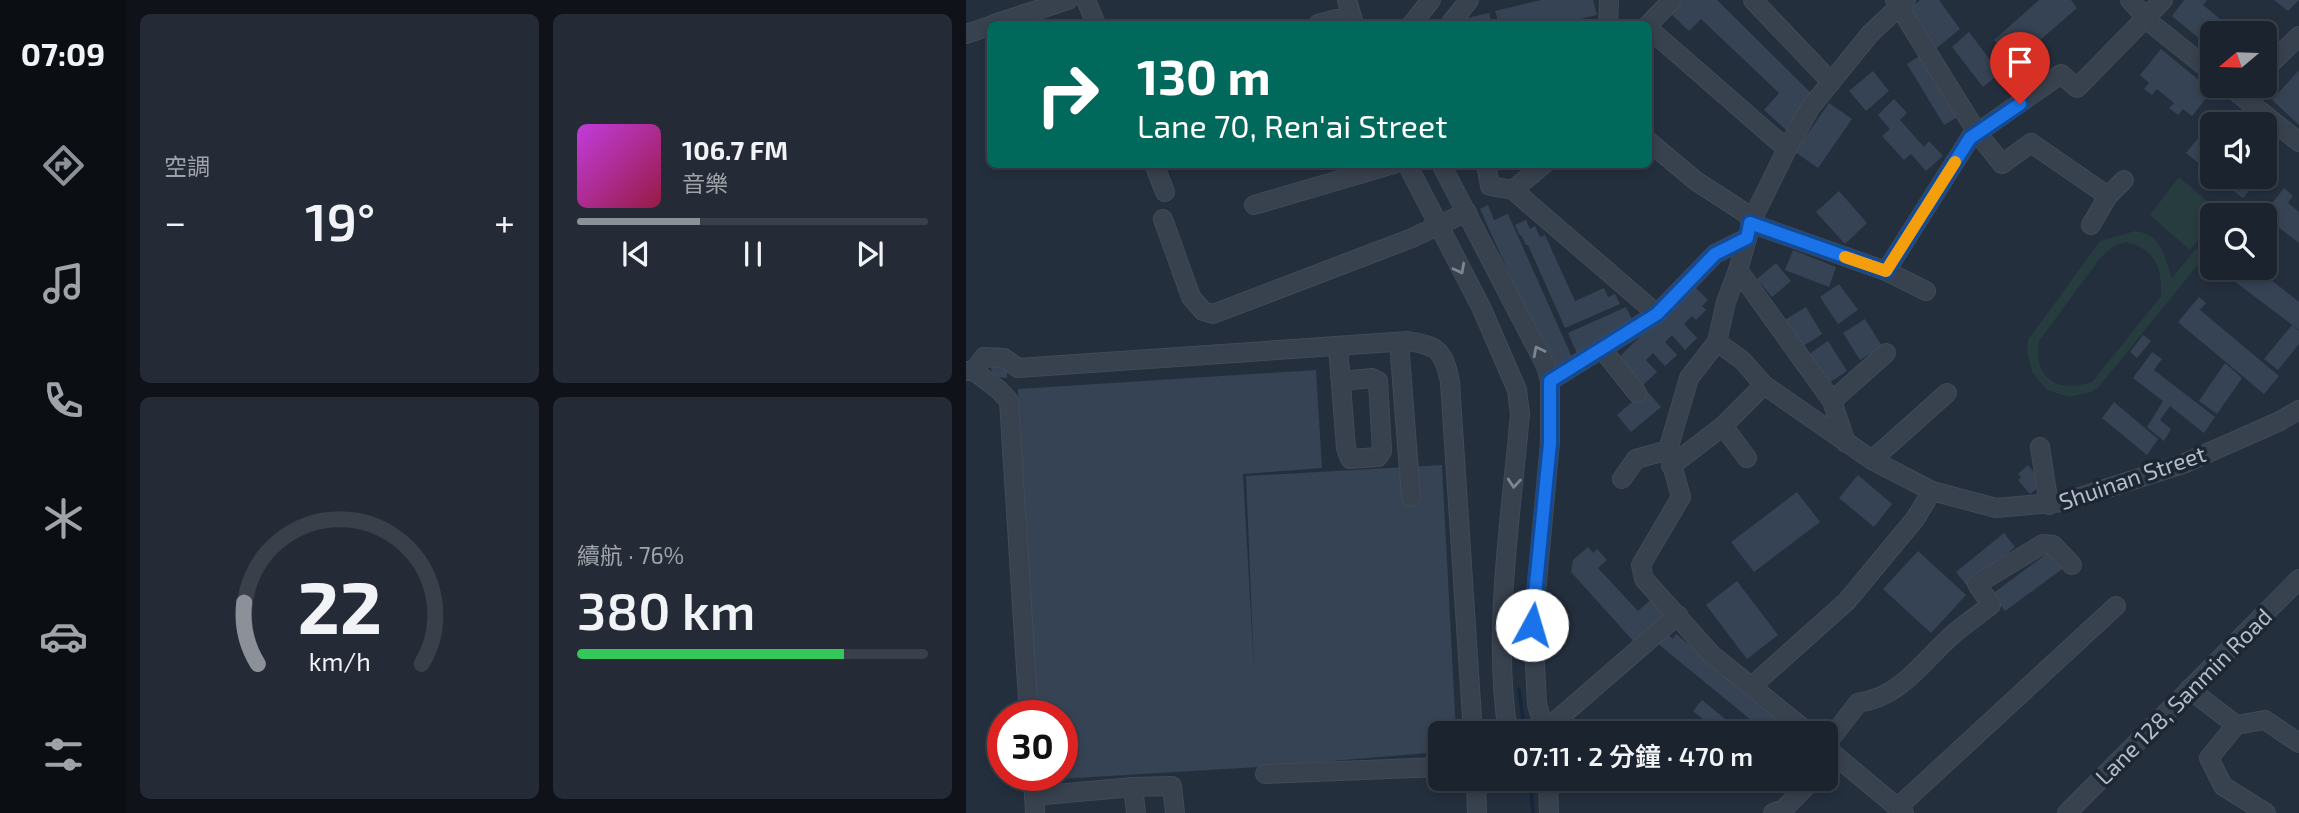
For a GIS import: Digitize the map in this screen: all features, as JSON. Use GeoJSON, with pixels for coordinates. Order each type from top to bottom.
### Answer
{"type":"FeatureCollection","features":[{"type":"Feature","properties":{"kind":"street"},"geometry":{"type":"LineString","coordinates":[[1004,21],[1068,0]]}},
{"type":"Feature","properties":{"kind":"street"},"geometry":{"type":"LineString","coordinates":[[1086,0],[1095,21]]}},
{"type":"Feature","properties":{"kind":"street"},"geometry":{"type":"LineString","coordinates":[[1347,0],[1353,21]]}},
{"type":"Feature","properties":{"kind":"street"},"geometry":{"type":"LineString","coordinates":[[1414,21],[1431,0]]}},
{"type":"Feature","properties":{"kind":"street"},"geometry":{"type":"LineString","coordinates":[[1452,21],[1469,0]]}},
{"type":"Feature","properties":{"kind":"street"},"geometry":{"type":"LineString","coordinates":[[1607,21],[1609,0]]}},
{"type":"Feature","properties":{"kind":"street"},"geometry":{"type":"LineString","coordinates":[[1652,22],[1672,0]]}},
{"type":"Feature","properties":{"kind":"street"},"geometry":{"type":"LineString","coordinates":[[1752,0],[1830,82]]}},
{"type":"Feature","properties":{"kind":"street"},"geometry":{"type":"LineString","coordinates":[[2130,0],[2146,18],[2200,62]]}},
{"type":"Feature","properties":{"kind":"street"},"geometry":{"type":"LineString","coordinates":[[1886,271],[1970,138],[2061,74],[2077,88],[2163,0]]}},
{"type":"Feature","properties":{"kind":"street"},"geometry":{"type":"LineString","coordinates":[[1794,721],[1711,654],[1644,579],[1640,565],[1681,497],[1670,458],[1689,378],[1717,342],[1726,302],[1750,227],[1810,108],[1870,34],[1900,2],[1978,134],[2005,170],[2031,143],[2108,196]]}},
{"type":"Feature","properties":{"kind":"street"},"geometry":{"type":"LineString","coordinates":[[966,34],[987,27]]}},
{"type":"Feature","properties":{"kind":"street"},"geometry":{"type":"LineString","coordinates":[[1652,31],[1787,149]]}},
{"type":"Feature","properties":{"kind":"street"},"geometry":{"type":"LineString","coordinates":[[2277,57],[2299,36]]}},
{"type":"Feature","properties":{"kind":"street"},"geometry":{"type":"LineString","coordinates":[[2249,98],[2299,142]]}},
{"type":"Feature","properties":{"kind":"street"},"geometry":{"type":"LineString","coordinates":[[1652,144],[1750,227],[1886,271],[1926,290]]}},
{"type":"Feature","properties":{"kind":"street"},"geometry":{"type":"LineString","coordinates":[[1156,168],[1166,192]]}},
{"type":"Feature","properties":{"kind":"street"},"geometry":{"type":"LineString","coordinates":[[1254,205],[1380,168]]}},
{"type":"Feature","properties":{"kind":"street"},"geometry":{"type":"LineString","coordinates":[[1409,168],[1481,307],[1517,390],[1520,414],[1501,632],[1502,696],[1505,721]]}},
{"type":"Feature","properties":{"kind":"street"},"geometry":{"type":"LineString","coordinates":[[1443,168],[1546,366],[1550,381],[1550,443],[1532,625],[1537,704],[1542,721]]}},
{"type":"Feature","properties":{"kind":"street"},"geometry":{"type":"LineString","coordinates":[[1487,168],[1490,186],[1514,190],[1657,314]]}},
{"type":"Feature","properties":{"kind":"street"},"geometry":{"type":"LineString","coordinates":[[1514,190],[1539,168]]}},
{"type":"Feature","properties":{"kind":"street"},"geometry":{"type":"LineString","coordinates":[[2091,225],[2108,196],[2124,180]]}},
{"type":"Feature","properties":{"kind":"street"},"geometry":{"type":"LineString","coordinates":[[1163,219],[1191,297],[1203,312],[1213,314],[1438,227],[1467,212]]}},
{"type":"Feature","properties":{"kind":"street"},"geometry":{"type":"LineString","coordinates":[[1550,381],[1657,314],[1715,254],[1750,227]]}},
{"type":"Feature","properties":{"kind":"street"},"geometry":{"type":"LineString","coordinates":[[1738,270],[1832,401],[1846,443]]}},
{"type":"Feature","properties":{"kind":"street"},"geometry":{"type":"LineString","coordinates":[[1481,307],[1509,293]]}},
{"type":"Feature","properties":{"kind":"street"},"geometry":{"type":"LineString","coordinates":[[1399,342],[1411,497]]}},
{"type":"Feature","properties":{"kind":"street"},"geometry":{"type":"LineString","coordinates":[[1009,401],[970,371],[984,357],[1004,358],[1018,368],[1399,342],[1429,344],[1445,358],[1450,382],[1472,721]]}},
{"type":"Feature","properties":{"kind":"street","name":"Shuinan Street"},"geometry":{"type":"LineString","coordinates":[[1717,342],[1742,360],[1763,385],[1872,460],[1932,491],[1996,508],[2049,505],[2183,464],[2299,410]]}},
{"type":"Feature","properties":{"kind":"street"},"geometry":{"type":"LineString","coordinates":[[1338,346],[1346,448],[1350,458],[1378,457],[1382,451],[1378,381],[1372,378],[1341,381]]}},
{"type":"Feature","properties":{"kind":"street"},"geometry":{"type":"LineString","coordinates":[[1602,349],[1637,393]]}},
{"type":"Feature","properties":{"kind":"street"},"geometry":{"type":"LineString","coordinates":[[1832,401],[1886,353]]}},
{"type":"Feature","properties":{"kind":"street"},"geometry":{"type":"LineString","coordinates":[[1018,368],[1008,387],[1028,700]]}},
{"type":"Feature","properties":{"kind":"street"},"geometry":{"type":"LineString","coordinates":[[1622,479],[1636,459],[1670,458],[1723,425],[1763,385]]}},
{"type":"Feature","properties":{"kind":"street"},"geometry":{"type":"LineString","coordinates":[[1872,460],[1947,393]]}},
{"type":"Feature","properties":{"kind":"street"},"geometry":{"type":"LineString","coordinates":[[1723,425],[1747,458]]}},
{"type":"Feature","properties":{"kind":"street"},"geometry":{"type":"LineString","coordinates":[[2040,447],[2049,505]]}},
{"type":"Feature","properties":{"kind":"street"},"geometry":{"type":"LineString","coordinates":[[1752,686],[1847,601],[1915,519],[1932,491]]}},
{"type":"Feature","properties":{"kind":"street"},"geometry":{"type":"LineString","coordinates":[[1838,737],[1858,703],[1878,700],[1898,687],[1949,638],[1991,605],[1977,584],[2043,544],[2053,545],[2072,565]]}},
{"type":"Feature","properties":{"kind":"street","name":"Lane 128, Sanmin Road"},"geometry":{"type":"LineString","coordinates":[[2067,813],[2299,579]]}},
{"type":"Feature","properties":{"kind":"street"},"geometry":{"type":"LineString","coordinates":[[1838,762],[1901,810],[2116,606]]}},
{"type":"Feature","properties":{"kind":"street"},"geometry":{"type":"LineString","coordinates":[[1558,721],[1678,615]]}},
{"type":"Feature","properties":{"kind":"street"},"geometry":{"type":"LineString","coordinates":[[2189,689],[2236,725]]}},
{"type":"Feature","properties":{"kind":"street"},"geometry":{"type":"LineString","coordinates":[[2266,813],[2223,786],[2209,758],[2236,725],[2266,720],[2299,743]]}},
{"type":"Feature","properties":{"kind":"street"},"geometry":{"type":"LineString","coordinates":[[1265,774],[1428,767]]}},
{"type":"Feature","properties":{"kind":"street"},"geometry":{"type":"LineString","coordinates":[[1034,805],[1133,787],[1172,786],[1175,813]]}},
{"type":"Feature","properties":{"kind":"street"},"geometry":{"type":"LineString","coordinates":[[1133,787],[1136,813]]}},
{"type":"Feature","properties":{"kind":"street"},"geometry":{"type":"LineString","coordinates":[[1476,791],[1476,813]]}},
{"type":"Feature","properties":{"kind":"street"},"geometry":{"type":"LineString","coordinates":[[1548,791],[1549,813]]}},
{"type":"Feature","properties":{"kind":"street"},"geometry":{"type":"LineString","coordinates":[[1773,813],[1784,809],[1801,791]]}},
{"type":"Feature","properties":{"kind":"green space"},"geometry":{"type":"Polygon","coordinates":[[[2179,177],[2209,203],[2200,203],[2200,237],[2190,250],[2150,215],[2179,177]]]}},
{"type":"Feature","properties":{"kind":"green space"},"geometry":{"type":"Polygon","coordinates":[[[2135,231],[2144,233],[2161,247],[2172,278],[2196,249],[2200,253],[2200,262],[2098,388],[2091,392],[2069,397],[2047,390],[2032,372],[2027,350],[2028,340],[2100,241],[2135,231]],[[2126,242],[2114,246],[2101,257],[2039,341],[2040,365],[2051,380],[2070,386],[2093,381],[2161,296],[2158,268],[2144,249],[2126,242]]]}},
{"type":"Feature","properties":{"kind":"building"},"geometry":{"type":"Polygon","coordinates":[[[1541,0],[1593,0],[1597,15],[1572,21],[1498,21],[1495,11],[1541,0]]]}},
{"type":"Feature","properties":{"kind":"building"},"geometry":{"type":"Polygon","coordinates":[[[1682,0],[1717,0],[1811,93],[1786,130],[1764,110],[1779,93],[1701,19],[1689,31],[1670,13],[1682,0]]]}},
{"type":"Feature","properties":{"kind":"building"},"geometry":{"type":"Polygon","coordinates":[[[1920,0],[1939,0],[1960,29],[1933,51],[1906,12],[1920,0]]]}},
{"type":"Feature","properties":{"kind":"building"},"geometry":{"type":"Polygon","coordinates":[[[2039,0],[2071,0],[2077,8],[2014,63],[1994,40],[2039,0]]]}},
{"type":"Feature","properties":{"kind":"building"},"geometry":{"type":"Polygon","coordinates":[[[2184,0],[2207,0],[2203,5],[2222,21],[2200,21],[2200,39],[2172,16],[2184,0]]]}},
{"type":"Feature","properties":{"kind":"building"},"geometry":{"type":"Polygon","coordinates":[[[2274,0],[2299,0],[2288,11],[2274,0]]]}},
{"type":"Feature","properties":{"kind":"building"},"geometry":{"type":"Polygon","coordinates":[[[1489,13],[1491,21],[1462,21],[1489,13]]]}},
{"type":"Feature","properties":{"kind":"building"},"geometry":{"type":"Polygon","coordinates":[[[1969,32],[2000,73],[1983,87],[1952,47],[1969,32]]]}},
{"type":"Feature","properties":{"kind":"building"},"geometry":{"type":"Polygon","coordinates":[[[2161,49],[2200,81],[2200,98],[2206,98],[2192,116],[2183,109],[2178,115],[2169,108],[2174,103],[2157,89],[2152,95],[2144,89],[2149,83],[2140,75],[2161,49]]]}},
{"type":"Feature","properties":{"kind":"building"},"geometry":{"type":"Polygon","coordinates":[[[1924,53],[1961,115],[1944,125],[1907,64],[1924,53]]]}},
{"type":"Feature","properties":{"kind":"building"},"geometry":{"type":"Polygon","coordinates":[[[2299,70],[2299,125],[2272,100],[2277,98],[2277,94],[2299,70]]]}},
{"type":"Feature","properties":{"kind":"building"},"geometry":{"type":"Polygon","coordinates":[[[1873,71],[1889,91],[1866,111],[1849,91],[1873,71]]]}},
{"type":"Feature","properties":{"kind":"building"},"geometry":{"type":"Polygon","coordinates":[[[1894,99],[1907,113],[1900,120],[1924,147],[1929,141],[1943,156],[1926,171],[1911,154],[1904,160],[1882,136],[1890,129],[1878,115],[1894,99]]]}},
{"type":"Feature","properties":{"kind":"building"},"geometry":{"type":"Polygon","coordinates":[[[1829,103],[1852,119],[1818,168],[1795,152],[1829,103]]]}},
{"type":"Feature","properties":{"kind":"building"},"geometry":{"type":"Polygon","coordinates":[[[2200,136],[2200,164],[2186,153],[2200,136]]]}},
{"type":"Feature","properties":{"kind":"building"},"geometry":{"type":"Polygon","coordinates":[[[2284,188],[2293,196],[2288,203],[2299,212],[2299,243],[2277,226],[2277,203],[2272,203],[2284,188]]]}},
{"type":"Feature","properties":{"kind":"building"},"geometry":{"type":"Polygon","coordinates":[[[2231,189],[2250,189],[2243,198],[2231,189]]]}},
{"type":"Feature","properties":{"kind":"building"},"geometry":{"type":"Polygon","coordinates":[[[1839,191],[1867,223],[1845,244],[1816,212],[1839,191]]]}},
{"type":"Feature","properties":{"kind":"building"},"geometry":{"type":"Polygon","coordinates":[[[1488,205],[1494,220],[1508,214],[1576,366],[1555,375],[1480,209],[1488,205]]]}},
{"type":"Feature","properties":{"kind":"building"},"geometry":{"type":"Polygon","coordinates":[[[1526,220],[1530,229],[1535,226],[1540,237],[1545,235],[1575,301],[1604,288],[1608,297],[1615,294],[1620,304],[1565,328],[1528,245],[1515,225],[1526,220]]]}},
{"type":"Feature","properties":{"kind":"building"},"geometry":{"type":"Polygon","coordinates":[[[1793,250],[1836,267],[1829,287],[1785,270],[1793,250]]]}},
{"type":"Feature","properties":{"kind":"building"},"geometry":{"type":"Polygon","coordinates":[[[1776,263],[1791,281],[1772,297],[1757,279],[1776,263]]]}},
{"type":"Feature","properties":{"kind":"building"},"geometry":{"type":"Polygon","coordinates":[[[2233,280],[2271,280],[2299,302],[2299,330],[2233,280]]]}},
{"type":"Feature","properties":{"kind":"building"},"geometry":{"type":"Polygon","coordinates":[[[1839,284],[1858,310],[1838,324],[1820,297],[1839,284]]]}},
{"type":"Feature","properties":{"kind":"building"},"geometry":{"type":"Polygon","coordinates":[[[1693,285],[1708,300],[1702,306],[1706,310],[1696,320],[1692,316],[1684,324],[1697,338],[1685,350],[1672,335],[1665,342],[1677,355],[1665,366],[1653,353],[1646,360],[1657,372],[1643,385],[1632,373],[1614,362],[1693,285]]]}},
{"type":"Feature","properties":{"kind":"building"},"geometry":{"type":"Polygon","coordinates":[[[2199,297],[2206,303],[2200,310],[2279,376],[2264,394],[2178,322],[2199,297]]]}},
{"type":"Feature","properties":{"kind":"building"},"geometry":{"type":"Polygon","coordinates":[[[1626,307],[1636,327],[1581,363],[1568,333],[1626,307]]]}},
{"type":"Feature","properties":{"kind":"building"},"geometry":{"type":"Polygon","coordinates":[[[1806,307],[1822,334],[1800,348],[1783,321],[1806,307]]]}},
{"type":"Feature","properties":{"kind":"building"},"geometry":{"type":"Polygon","coordinates":[[[1865,319],[1882,346],[1860,360],[1843,333],[1865,319]]]}},
{"type":"Feature","properties":{"kind":"building"},"geometry":{"type":"Polygon","coordinates":[[[2292,325],[2299,331],[2299,344],[2278,370],[2264,359],[2292,325]]]}},
{"type":"Feature","properties":{"kind":"building"},"geometry":{"type":"Polygon","coordinates":[[[2143,335],[2151,341],[2137,358],[2130,352],[2143,335]]]}},
{"type":"Feature","properties":{"kind":"building"},"geometry":{"type":"Polygon","coordinates":[[[1828,341],[1847,371],[1826,385],[1806,356],[1828,341]]]}},
{"type":"Feature","properties":{"kind":"building"},"geometry":{"type":"Polygon","coordinates":[[[2152,352],[2162,359],[2154,370],[2215,417],[2204,433],[2170,406],[2160,420],[2171,429],[2164,441],[2147,427],[2163,401],[2133,378],[2152,352]]]}},
{"type":"Feature","properties":{"kind":"building"},"geometry":{"type":"Polygon","coordinates":[[[998,363],[1007,369],[1007,378],[997,377],[992,373],[993,364],[998,363]]]}},
{"type":"Feature","properties":{"kind":"building"},"geometry":{"type":"Polygon","coordinates":[[[2225,363],[2242,378],[2217,414],[2199,401],[2225,363]]]}},
{"type":"Feature","properties":{"kind":"building"},"geometry":{"type":"Polygon","coordinates":[[[1316,370],[1322,468],[1243,474],[1254,668],[1246,476],[1442,465],[1455,721],[1428,721],[1428,753],[1078,778],[1078,700],[1037,700],[1018,389],[1316,370]]]}},
{"type":"Feature","properties":{"kind":"building"},"geometry":{"type":"Polygon","coordinates":[[[1646,390],[1661,407],[1631,432],[1617,415],[1646,390]]]}},
{"type":"Feature","properties":{"kind":"building"},"geometry":{"type":"Polygon","coordinates":[[[2114,402],[2158,439],[2147,455],[2102,418],[2114,402]]]}},
{"type":"Feature","properties":{"kind":"building"},"geometry":{"type":"Polygon","coordinates":[[[2028,465],[2043,484],[2030,494],[2018,480],[2021,477],[2018,474],[2028,465]]]}},
{"type":"Feature","properties":{"kind":"building"},"geometry":{"type":"Polygon","coordinates":[[[1858,475],[1892,504],[1874,527],[1839,498],[1858,475]]]}},
{"type":"Feature","properties":{"kind":"building"},"geometry":{"type":"Polygon","coordinates":[[[1797,492],[1820,522],[1754,572],[1731,542],[1797,492]]]}},
{"type":"Feature","properties":{"kind":"building"},"geometry":{"type":"Polygon","coordinates":[[[2004,533],[2015,547],[1968,587],[1956,572],[2004,533]]]}},
{"type":"Feature","properties":{"kind":"building"},"geometry":{"type":"Polygon","coordinates":[[[1588,547],[1593,553],[1597,549],[1607,560],[1598,568],[1638,611],[1653,598],[1664,613],[1636,644],[1571,572],[1573,560],[1588,547]]]}},
{"type":"Feature","properties":{"kind":"building"},"geometry":{"type":"Polygon","coordinates":[[[2053,549],[2065,567],[2005,611],[1992,594],[2053,549]]]}},
{"type":"Feature","properties":{"kind":"building"},"geometry":{"type":"Polygon","coordinates":[[[1918,551],[1966,595],[1931,633],[1883,589],[1918,551]]]}},
{"type":"Feature","properties":{"kind":"building"},"geometry":{"type":"Polygon","coordinates":[[[1737,581],[1778,635],[1747,659],[1706,605],[1737,581]]]}},
{"type":"Feature","properties":{"kind":"building"},"geometry":{"type":"Polygon","coordinates":[[[1666,633],[1673,639],[1676,634],[1782,721],[1752,721],[1657,643],[1666,633]]]}},
{"type":"Feature","properties":{"kind":"building"},"geometry":{"type":"Polygon","coordinates":[[[1702,700],[1728,721],[1706,721],[1693,711],[1702,700]]]}},
{"type":"Feature","properties":{"kind":"waterway"},"geometry":{"type":"LineString","coordinates":[[1519,690],[1523,721]]}},
{"type":"Feature","properties":{"kind":"waterway"},"geometry":{"type":"LineString","coordinates":[[1531,791],[1533,813]]}},
{"type":"Feature","properties":{"kind":"slow traffic"},"geometry":{"type":"LineString","coordinates":[[1845,257],[1886,271],[1955,162]]}},
{"type":"Feature","properties":{"kind":"route"},"geometry":{"type":"LineString","coordinates":[[1532,625],[1550,443],[1550,381],[1657,314],[1715,254],[1747,238],[1750,223],[1886,271],[1970,138],[2020,104]]}}]}
